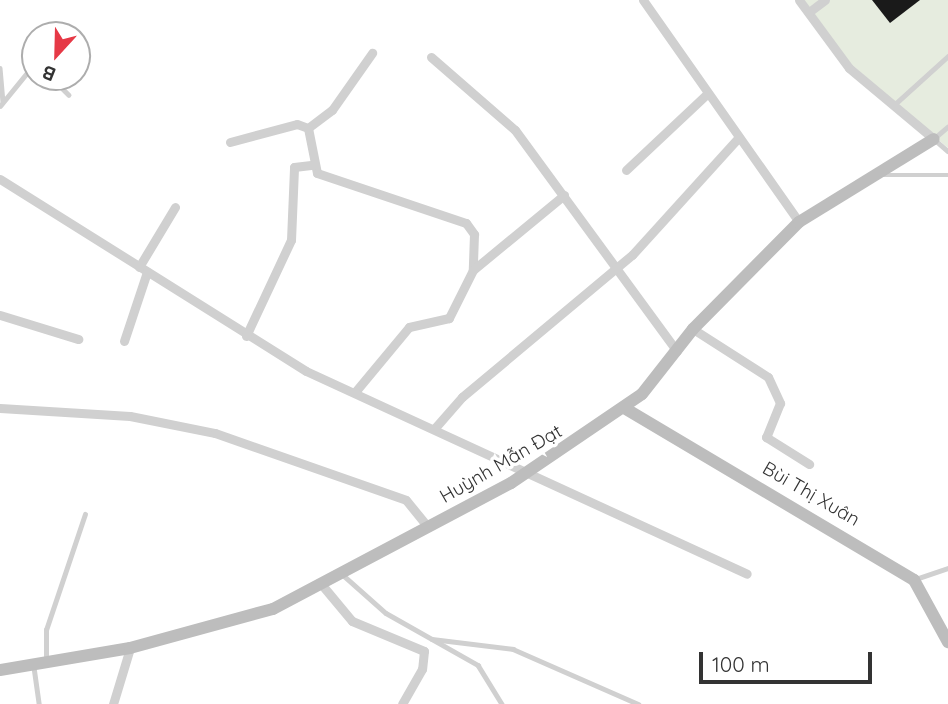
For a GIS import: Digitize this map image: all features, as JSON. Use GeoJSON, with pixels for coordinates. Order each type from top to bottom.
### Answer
{"type":"FeatureCollection","features":[{"type":"Feature","properties":{"kind":"main road","name":"Huỳnh Mẫn Đạt"},"geometry":{"type":"LineString","coordinates":[[0,670],[130,648],[212,629],[322,584],[525,473],[626,409],[693,329],[799,222],[934,139]]}},
{"type":"Feature","properties":{"kind":"main road","name":"Bùi Thị Xuân"},"geometry":{"type":"LineString","coordinates":[[626,409],[914,580]]}},
{"type":"Feature","properties":{"kind":"main road"},"geometry":{"type":"LineString","coordinates":[[914,580],[948,642]]}},
{"type":"Feature","properties":{"kind":"street"},"geometry":{"type":"LineString","coordinates":[[643,0],[799,222]]}},
{"type":"Feature","properties":{"kind":"street"},"geometry":{"type":"LineString","coordinates":[[799,0],[849,68],[934,139]]}},
{"type":"Feature","properties":{"kind":"street"},"geometry":{"type":"LineString","coordinates":[[809,12],[825,0]]}},
{"type":"Feature","properties":{"kind":"street"},"geometry":{"type":"LineString","coordinates":[[308,128],[332,110],[372,53]]}},
{"type":"Feature","properties":{"kind":"street"},"geometry":{"type":"LineString","coordinates":[[431,57],[514,130],[677,351]]}},
{"type":"Feature","properties":{"kind":"street"},"geometry":{"type":"LineString","coordinates":[[626,170],[708,93]]}},
{"type":"Feature","properties":{"kind":"street"},"geometry":{"type":"LineString","coordinates":[[230,142],[297,124],[308,128]]}},
{"type":"Feature","properties":{"kind":"street"},"geometry":{"type":"LineString","coordinates":[[308,128],[311,164],[317,173],[466,223],[476,240],[473,270],[445,323],[409,327],[355,391]]}},
{"type":"Feature","properties":{"kind":"street"},"geometry":{"type":"LineString","coordinates":[[434,429],[462,397],[615,265],[738,136]]}},
{"type":"Feature","properties":{"kind":"street"},"geometry":{"type":"LineString","coordinates":[[246,336],[291,240],[294,167],[311,164]]}},
{"type":"Feature","properties":{"kind":"street"},"geometry":{"type":"LineString","coordinates":[[0,179],[246,336],[525,473],[747,575]]}},
{"type":"Feature","properties":{"kind":"street"},"geometry":{"type":"LineString","coordinates":[[473,270],[564,195]]}},
{"type":"Feature","properties":{"kind":"street"},"geometry":{"type":"LineString","coordinates":[[124,341],[143,270],[175,207]]}},
{"type":"Feature","properties":{"kind":"street"},"geometry":{"type":"LineString","coordinates":[[0,315],[78,339]]}},
{"type":"Feature","properties":{"kind":"street"},"geometry":{"type":"LineString","coordinates":[[693,329],[768,377],[780,403],[766,437],[809,464]]}},
{"type":"Feature","properties":{"kind":"street"},"geometry":{"type":"LineString","coordinates":[[0,408],[130,416],[215,433],[406,500],[428,527]]}},
{"type":"Feature","properties":{"kind":"street"},"geometry":{"type":"LineString","coordinates":[[322,584],[352,621],[424,651],[422,669],[402,704]]}},
{"type":"Feature","properties":{"kind":"street"},"geometry":{"type":"LineString","coordinates":[[113,704],[130,648]]}},
{"type":"Feature","properties":{"kind":"lane"},"geometry":{"type":"LineString","coordinates":[[894,106],[948,56]]}},
{"type":"Feature","properties":{"kind":"lane"},"geometry":{"type":"LineString","coordinates":[[0,68],[1,104]]}},
{"type":"Feature","properties":{"kind":"lane"},"geometry":{"type":"LineString","coordinates":[[1,104],[21,80]]}},
{"type":"Feature","properties":{"kind":"lane"},"geometry":{"type":"LineString","coordinates":[[66,91],[69,94]]}},
{"type":"Feature","properties":{"kind":"lane"},"geometry":{"type":"LineString","coordinates":[[948,127],[934,139],[948,151]]}},
{"type":"Feature","properties":{"kind":"lane"},"geometry":{"type":"LineString","coordinates":[[872,177],[948,175]]}},
{"type":"Feature","properties":{"kind":"lane"},"geometry":{"type":"LineString","coordinates":[[39,704],[39,664],[46,630],[85,514]]}},
{"type":"Feature","properties":{"kind":"lane"},"geometry":{"type":"LineString","coordinates":[[914,580],[948,568]]}},
{"type":"Feature","properties":{"kind":"lane"},"geometry":{"type":"LineString","coordinates":[[341,573],[386,613],[478,665],[502,704]]}},
{"type":"Feature","properties":{"kind":"lane"},"geometry":{"type":"LineString","coordinates":[[432,639],[513,649],[638,704]]}},
{"type":"Feature","properties":{"kind":"shaded area"},"geometry":{"type":"Polygon","coordinates":[[[804,0],[948,0],[948,148],[851,64],[804,0]]]}},
{"type":"Feature","properties":{"kind":"building"},"geometry":{"type":"Polygon","coordinates":[[[872,0],[920,0],[890,23],[872,0]]]}}]}
